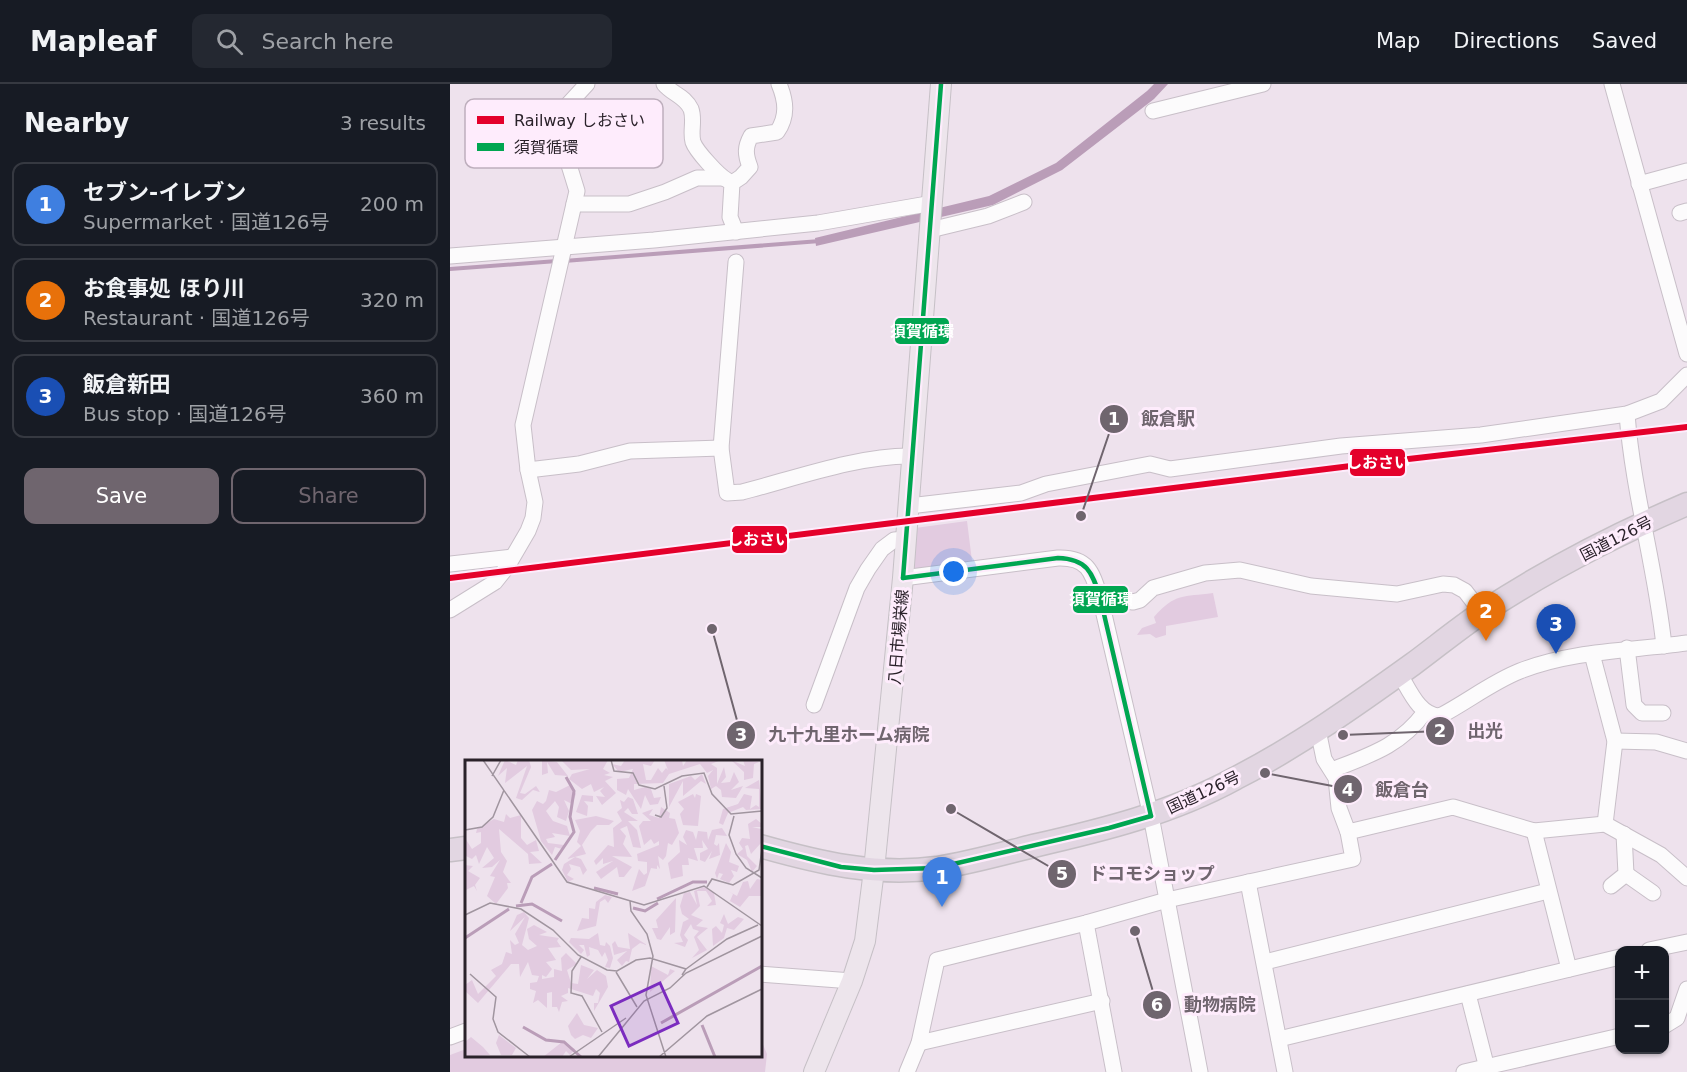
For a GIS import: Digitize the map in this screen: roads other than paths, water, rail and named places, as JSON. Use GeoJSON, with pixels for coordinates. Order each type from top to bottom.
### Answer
{"type":"FeatureCollection","features":[{"type":"Feature","properties":{"kind":"highway","name":"国道126号"},"geometry":{"type":"LineString","coordinates":[[762,847],[841,867],[874,870],[936,868],[1151,816],[1236,779],[1318,730],[1482,613],[1562,565],[1687,504]]}},
{"type":"Feature","properties":{"kind":"highway"},"geometry":{"type":"LineString","coordinates":[[450,850],[465,848]]}},
{"type":"Feature","properties":{"kind":"main road","name":"八日市場栄線"},"geometry":{"type":"LineString","coordinates":[[814,1072],[852,981],[865,941],[903,578],[941,84]]}},
{"type":"Feature","properties":{"kind":"street"},"geometry":{"type":"LineString","coordinates":[[573,99],[587,84]]}},
{"type":"Feature","properties":{"kind":"street"},"geometry":{"type":"LineString","coordinates":[[664,84],[685,99],[693,117],[693,142],[727,180],[730,217],[736,232]]}},
{"type":"Feature","properties":{"kind":"street"},"geometry":{"type":"LineString","coordinates":[[574,204],[629,204],[665,192],[696,178],[727,180],[741,177],[750,167],[746,157],[746,146],[751,136],[777,132],[784,122],[785,100],[779,84]]}},
{"type":"Feature","properties":{"kind":"street"},"geometry":{"type":"LineString","coordinates":[[1153,111],[1263,84]]}},
{"type":"Feature","properties":{"kind":"street"},"geometry":{"type":"LineString","coordinates":[[1612,84],[1687,354]]}},
{"type":"Feature","properties":{"kind":"street"},"geometry":{"type":"LineString","coordinates":[[450,610],[495,582],[528,531],[533,519],[535,502],[528,470],[523,426],[577,191],[569,168]]}},
{"type":"Feature","properties":{"kind":"street"},"geometry":{"type":"LineString","coordinates":[[1639,184],[1687,171]]}},
{"type":"Feature","properties":{"kind":"street"},"geometry":{"type":"LineString","coordinates":[[930,230],[988,216],[1023,202]]}},
{"type":"Feature","properties":{"kind":"street"},"geometry":{"type":"LineString","coordinates":[[450,256],[736,232],[818,223],[933,203]]}},
{"type":"Feature","properties":{"kind":"street"},"geometry":{"type":"LineString","coordinates":[[736,262],[721,448],[727,493],[742,492],[857,462],[892,456],[912,456]]}},
{"type":"Feature","properties":{"kind":"street"},"geometry":{"type":"LineString","coordinates":[[909,506],[1021,493],[1046,484],[1150,464],[1170,469],[1341,446],[1481,435],[1627,414],[1661,401],[1686,378]]}},
{"type":"Feature","properties":{"kind":"street"},"geometry":{"type":"LineString","coordinates":[[1627,414],[1629,446],[1642,524],[1661,611],[1665,646]]}},
{"type":"Feature","properties":{"kind":"street"},"geometry":{"type":"LineString","coordinates":[[528,470],[579,464],[630,451],[721,448]]}},
{"type":"Feature","properties":{"kind":"street"},"geometry":{"type":"LineString","coordinates":[[814,705],[857,588],[882,549],[894,540],[906,539]]}},
{"type":"Feature","properties":{"kind":"street"},"geometry":{"type":"LineString","coordinates":[[450,564],[512,557]]}},
{"type":"Feature","properties":{"kind":"street"},"geometry":{"type":"LineString","coordinates":[[903,578],[1072,557],[1080,561],[1092,573],[1100,597],[1151,816],[1200,1072]]}},
{"type":"Feature","properties":{"kind":"street"},"geometry":{"type":"LineString","coordinates":[[1100,597],[1132,602],[1140,600],[1153,588],[1205,573],[1240,570],[1311,586],[1397,594],[1443,584],[1454,585],[1465,591],[1482,613]]}},
{"type":"Feature","properties":{"kind":"street"},"geometry":{"type":"LineString","coordinates":[[1399,674],[1425,712],[1432,716],[1440,716],[1517,672],[1541,664],[1627,648],[1687,643]]}},
{"type":"Feature","properties":{"kind":"street"},"geometry":{"type":"LineString","coordinates":[[1627,648],[1634,705],[1642,713],[1663,713]]}},
{"type":"Feature","properties":{"kind":"street"},"geometry":{"type":"LineString","coordinates":[[1592,654],[1615,741],[1605,824]]}},
{"type":"Feature","properties":{"kind":"street"},"geometry":{"type":"LineString","coordinates":[[1332,770],[1393,743],[1414,727],[1425,712]]}},
{"type":"Feature","properties":{"kind":"street"},"geometry":{"type":"LineString","coordinates":[[907,1072],[919,1043],[937,960],[1086,923],[1167,900],[1353,859],[1348,832],[1339,808],[1336,778],[1324,759],[1318,730]]}},
{"type":"Feature","properties":{"kind":"street"},"geometry":{"type":"LineString","coordinates":[[1615,741],[1656,742],[1687,752]]}},
{"type":"Feature","properties":{"kind":"street"},"geometry":{"type":"LineString","coordinates":[[1348,832],[1453,807],[1534,831],[1605,824],[1661,855],[1687,878]]}},
{"type":"Feature","properties":{"kind":"street"},"geometry":{"type":"LineString","coordinates":[[1534,831],[1569,969]]}},
{"type":"Feature","properties":{"kind":"street"},"geometry":{"type":"LineString","coordinates":[[1624,834],[1626,874]]}},
{"type":"Feature","properties":{"kind":"street"},"geometry":{"type":"LineString","coordinates":[[1611,886],[1626,874]]}},
{"type":"Feature","properties":{"kind":"street"},"geometry":{"type":"LineString","coordinates":[[1626,874],[1653,893]]}},
{"type":"Feature","properties":{"kind":"street"},"geometry":{"type":"LineString","coordinates":[[1248,882],[1286,1072]]}},
{"type":"Feature","properties":{"kind":"street"},"geometry":{"type":"LineString","coordinates":[[1264,962],[1548,891]]}},
{"type":"Feature","properties":{"kind":"street"},"geometry":{"type":"LineString","coordinates":[[1086,923],[1114,1072]]}},
{"type":"Feature","properties":{"kind":"street"},"geometry":{"type":"LineString","coordinates":[[1669,946],[1687,942]]}},
{"type":"Feature","properties":{"kind":"street"},"geometry":{"type":"LineString","coordinates":[[1279,1039],[1615,958]]}},
{"type":"Feature","properties":{"kind":"street"},"geometry":{"type":"LineString","coordinates":[[762,974],[852,981]]}},
{"type":"Feature","properties":{"kind":"street"},"geometry":{"type":"LineString","coordinates":[[1669,1023],[1677,1018],[1684,1008],[1687,989]]}},
{"type":"Feature","properties":{"kind":"street"},"geometry":{"type":"LineString","coordinates":[[1468,994],[1488,1069]]}},
{"type":"Feature","properties":{"kind":"street"},"geometry":{"type":"LineString","coordinates":[[919,1043],[1102,1000]]}},
{"type":"Feature","properties":{"kind":"street"},"geometry":{"type":"LineString","coordinates":[[450,1037],[465,1031]]}},
{"type":"Feature","properties":{"kind":"street"},"geometry":{"type":"LineString","coordinates":[[1464,1072],[1488,1069],[1615,1037]]}},
{"type":"Feature","properties":{"kind":"waterway"},"geometry":{"type":"LineString","coordinates":[[564,261],[820,241]]}},
{"type":"Feature","properties":{"kind":"waterway"},"geometry":{"type":"LineString","coordinates":[[450,269],[557,261]]}},
{"type":"Feature","properties":{"kind":"rail line","name":"しおさい"},"geometry":{"type":"LineString","coordinates":[[450,578],[1391,461],[1687,427]]}},
{"type":"Feature","properties":{"kind":"place","name":"飯倉駅"},"geometry":{"type":"Point","coordinates":[1081,516]}},
{"type":"Feature","properties":{"kind":"place","name":"九十九里ホーム病院"},"geometry":{"type":"Point","coordinates":[712,629]}},
{"type":"Feature","properties":{"kind":"place","name":"お食事処 ほり川"},"geometry":{"type":"Point","coordinates":[1486,641]}},
{"type":"Feature","properties":{"kind":"place","name":"飯倉新田"},"geometry":{"type":"Point","coordinates":[1556,654]}},
{"type":"Feature","properties":{"kind":"place","name":"出光"},"geometry":{"type":"Point","coordinates":[1343,735]}},
{"type":"Feature","properties":{"kind":"place","name":"飯倉台"},"geometry":{"type":"Point","coordinates":[1265,773]}},
{"type":"Feature","properties":{"kind":"place","name":"ドコモショップ"},"geometry":{"type":"Point","coordinates":[951,809]}},
{"type":"Feature","properties":{"kind":"place","name":"セブン-イレブン"},"geometry":{"type":"Point","coordinates":[942,907]}},
{"type":"Feature","properties":{"kind":"place","name":"動物病院"},"geometry":{"type":"Point","coordinates":[1135,931]}}]}
